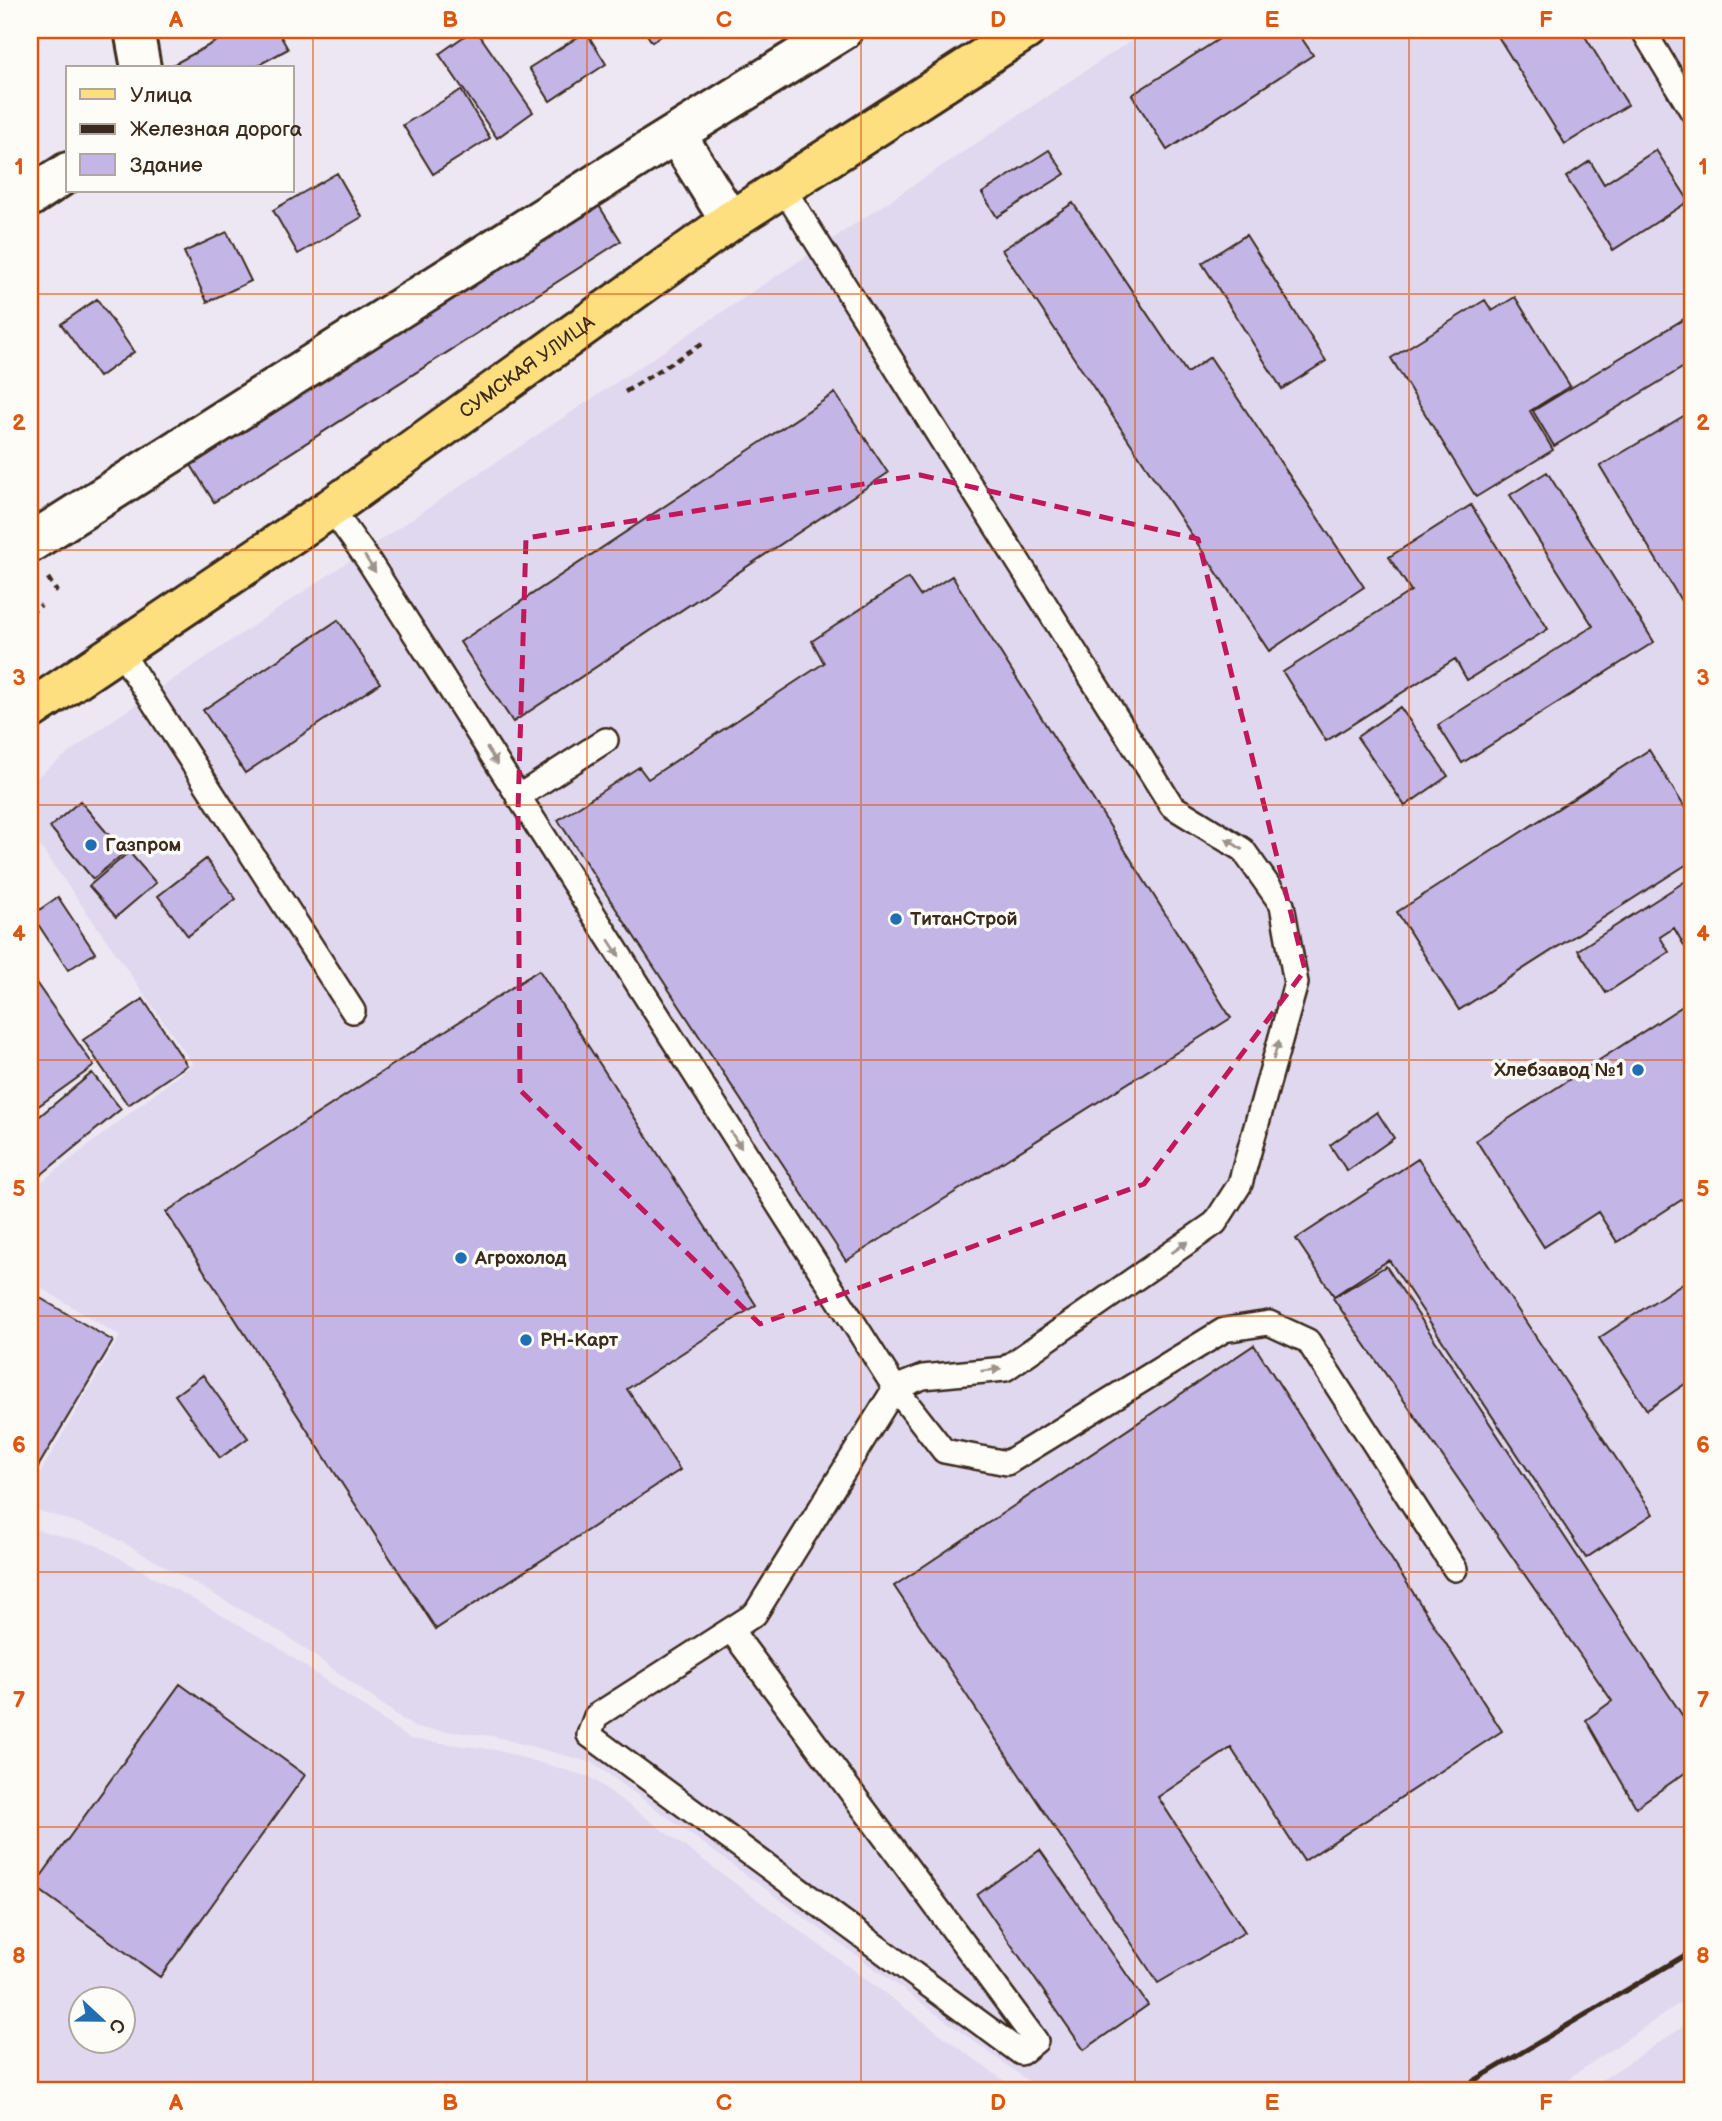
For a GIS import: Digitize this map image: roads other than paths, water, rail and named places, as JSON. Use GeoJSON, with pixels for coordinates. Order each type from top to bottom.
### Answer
{"type":"FeatureCollection","features":[{"type":"Feature","properties":{"kind":"main road","name":"СУМСКАЯ УЛИЦА"},"geometry":{"type":"LineString","coordinates":[[30,709],[331,508],[730,221],[1026,30]]}},
{"type":"Feature","properties":{"kind":"street"},"geometry":{"type":"LineString","coordinates":[[134,30],[141,66]]}},
{"type":"Feature","properties":{"kind":"street"},"geometry":{"type":"LineString","coordinates":[[30,543],[843,30]]}},
{"type":"Feature","properties":{"kind":"street"},"geometry":{"type":"LineString","coordinates":[[676,134],[730,221]]}},
{"type":"Feature","properties":{"kind":"street"},"geometry":{"type":"LineString","coordinates":[[30,197],[66,173]]}},
{"type":"Feature","properties":{"kind":"lane"},"geometry":{"type":"LineString","coordinates":[[1643,30],[1692,111]]}},
{"type":"Feature","properties":{"kind":"lane"},"geometry":{"type":"LineString","coordinates":[[731,1630],[1036,2041],[1021,2053],[589,1735],[597,1716],[755,1614],[895,1388],[923,1377],[1005,1369],[1215,1223],[1240,1184],[1296,983],[1282,905],[1243,850],[1172,806],[783,188]]}},
{"type":"Feature","properties":{"kind":"lane"},"geometry":{"type":"LineString","coordinates":[[331,508],[368,560],[895,1388],[944,1451],[1007,1463],[1224,1330],[1269,1323],[1308,1341],[1455,1569]]}},
{"type":"Feature","properties":{"kind":"lane"},"geometry":{"type":"LineString","coordinates":[[119,649],[353,1011]]}},
{"type":"Feature","properties":{"kind":"lane"},"geometry":{"type":"LineString","coordinates":[[517,797],[606,740]]}},
{"type":"Feature","properties":{"kind":"railway"},"geometry":{"type":"LineString","coordinates":[[1457,2091],[1692,1951]]}},
{"type":"Feature","properties":{"kind":"railway"},"geometry":{"type":"LineString","coordinates":[[1688,2091],[1692,2088]]}},
{"type":"Feature","properties":{"kind":"place","name":"Газпром"},"geometry":{"type":"Point","coordinates":[91,845]}},
{"type":"Feature","properties":{"kind":"place","name":"ТитанСтрой"},"geometry":{"type":"Point","coordinates":[896,919]}},
{"type":"Feature","properties":{"kind":"place","name":"Хлебзавод №1"},"geometry":{"type":"Point","coordinates":[1638,1070]}},
{"type":"Feature","properties":{"kind":"place","name":"Агрохолод"},"geometry":{"type":"Point","coordinates":[461,1258]}},
{"type":"Feature","properties":{"kind":"place","name":"РН-Карт"},"geometry":{"type":"Point","coordinates":[526,1340]}}]}
